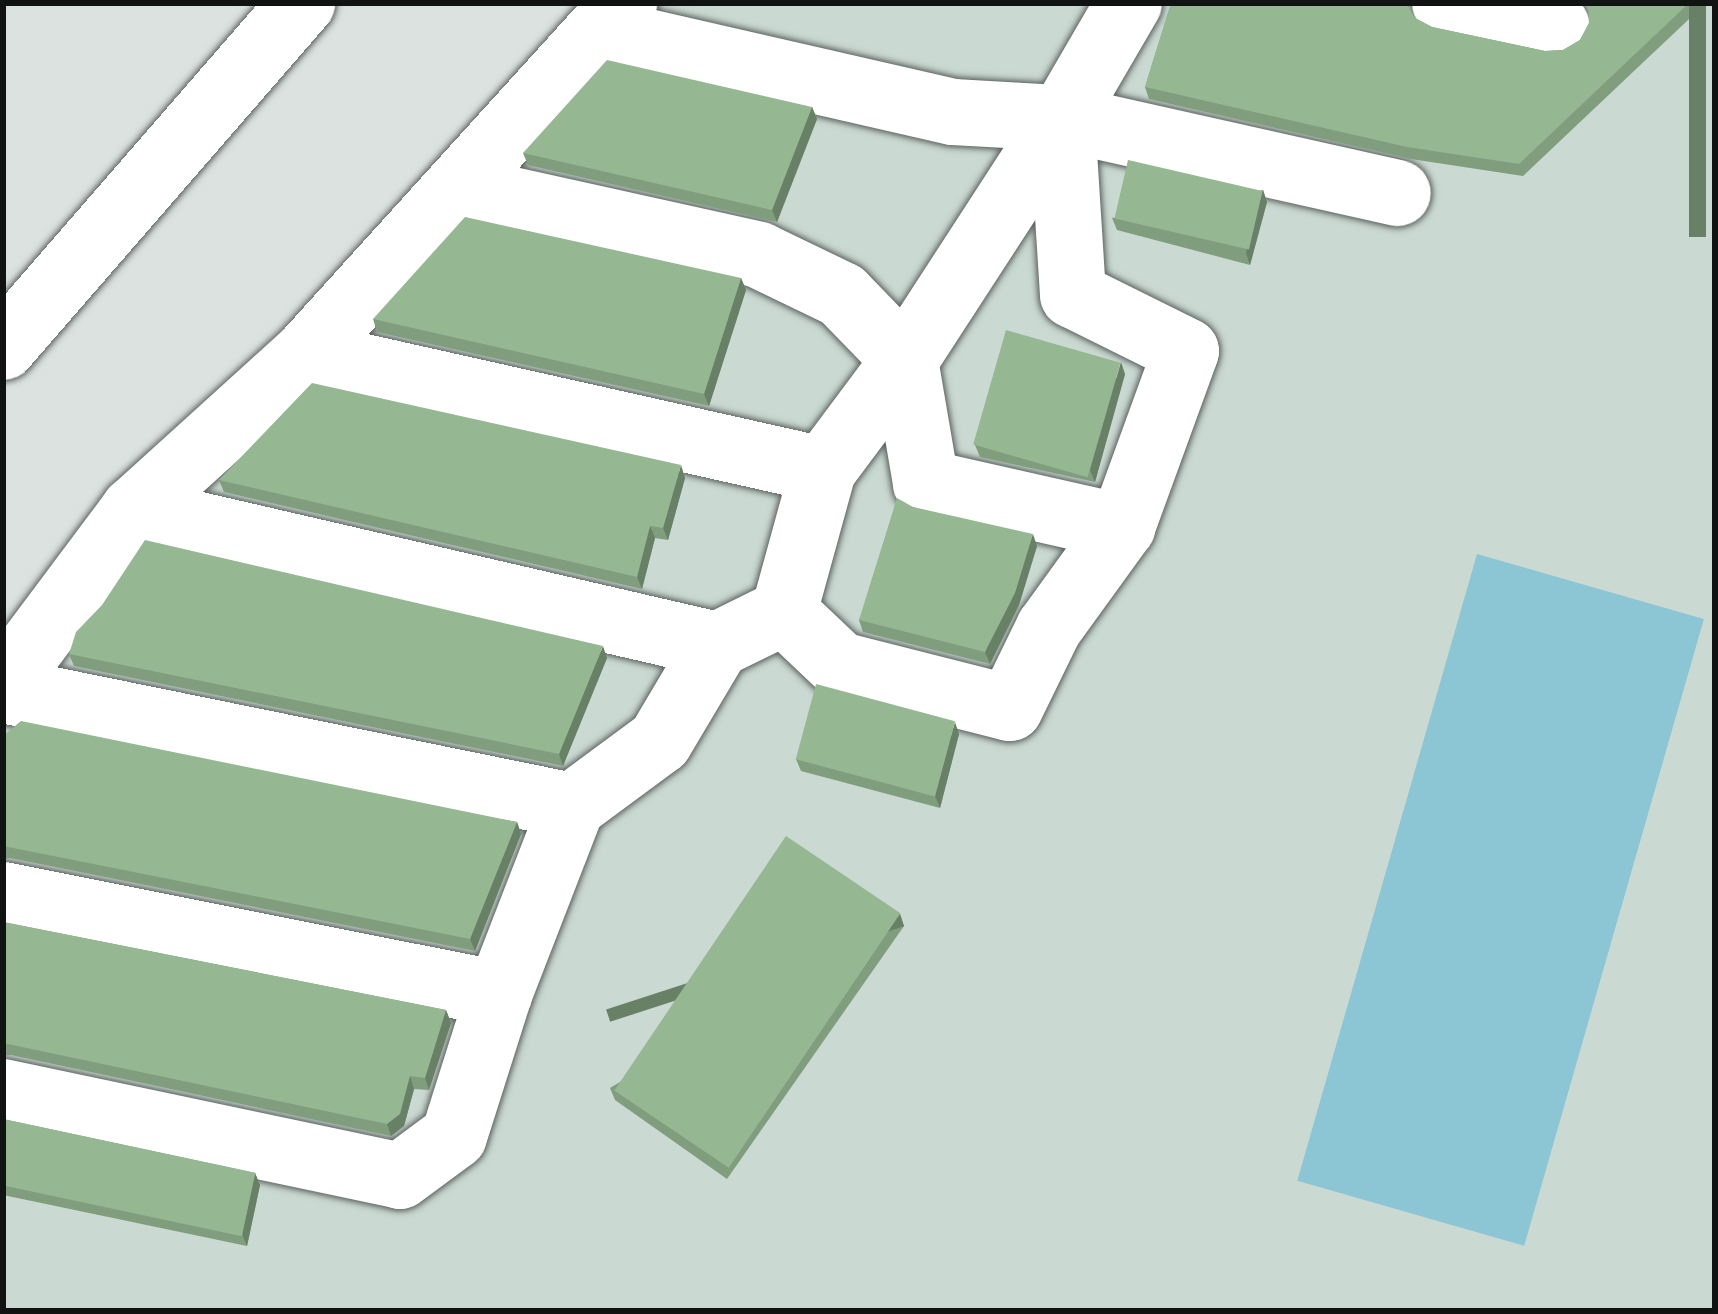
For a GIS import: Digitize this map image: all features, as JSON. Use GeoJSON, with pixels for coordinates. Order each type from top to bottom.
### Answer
{"type":"FeatureCollection","features":[{"type":"Feature","properties":{"kind":"lane"},"geometry":{"type":"LineString","coordinates":[[3,347],[302,3]]}},
{"type":"Feature","properties":{"kind":"lane"},"geometry":{"type":"LineString","coordinates":[[3,1092],[400,1176],[454,1136],[499,994],[572,806],[660,741],[717,645],[784,612],[823,470],[904,360],[1062,118],[1129,3]]}},
{"type":"Feature","properties":{"kind":"lane"},"geometry":{"type":"LineString","coordinates":[[1445,3],[1557,26]]}},
{"type":"Feature","properties":{"kind":"lane"},"geometry":{"type":"LineString","coordinates":[[572,806],[3,688],[134,510],[306,354],[611,17],[953,112],[1062,118],[1398,193]]}},
{"type":"Feature","properties":{"kind":"lane"},"geometry":{"type":"LineString","coordinates":[[784,612],[840,664],[1010,708],[1049,628],[1122,527],[1186,351],[1072,295],[1062,118]]}},
{"type":"Feature","properties":{"kind":"lane"},"geometry":{"type":"LineString","coordinates":[[458,188],[759,255],[842,295],[904,360],[926,483],[1122,527]]}},
{"type":"Feature","properties":{"kind":"lane"},"geometry":{"type":"LineString","coordinates":[[306,354],[823,470]]}},
{"type":"Feature","properties":{"kind":"lane"},"geometry":{"type":"LineString","coordinates":[[134,510],[717,645]]}},
{"type":"Feature","properties":{"kind":"lane"},"geometry":{"type":"LineString","coordinates":[[3,895],[499,994]]}},
{"type":"Feature","properties":{"kind":"shaded area"},"geometry":{"type":"Polygon","coordinates":[[[587,3],[1715,3],[1715,1311],[3,1311],[3,629],[587,3]]]}},
{"type":"Feature","properties":{"kind":"water"},"geometry":{"type":"Polygon","coordinates":[[[1477,554],[1704,619],[1524,1246],[1297,1181],[1477,554]]]}},
{"type":"Feature","properties":{"kind":"building"},"geometry":{"type":"Polygon","coordinates":[[[1171,3],[1406,3],[1415,18],[1432,27],[1545,51],[1563,50],[1580,40],[1589,23],[1588,3],[1689,3],[1519,164],[1407,147],[1145,87],[1171,3]]]}},
{"type":"Feature","properties":{"kind":"building"},"geometry":{"type":"Polygon","coordinates":[[[607,60],[812,107],[772,210],[523,153],[607,60]]]}},
{"type":"Feature","properties":{"kind":"building"},"geometry":{"type":"Polygon","coordinates":[[[1128,160],[1262,191],[1249,250],[1115,218],[1128,160]]]}},
{"type":"Feature","properties":{"kind":"building"},"geometry":{"type":"Polygon","coordinates":[[[465,217],[741,278],[704,394],[373,319],[465,217]]]}},
{"type":"Feature","properties":{"kind":"building"},"geometry":{"type":"Polygon","coordinates":[[[1006,330],[1120,363],[1088,477],[973,444],[1006,330]]]}},
{"type":"Feature","properties":{"kind":"building"},"geometry":{"type":"Polygon","coordinates":[[[312,383],[681,465],[663,528],[650,526],[637,577],[219,480],[312,383]]]}},
{"type":"Feature","properties":{"kind":"building"},"geometry":{"type":"Polygon","coordinates":[[[897,498],[913,507],[1033,534],[1015,593],[985,652],[859,620],[897,498]]]}},
{"type":"Feature","properties":{"kind":"building"},"geometry":{"type":"Polygon","coordinates":[[[145,540],[603,646],[559,754],[69,654],[76,632],[102,605],[145,540]]]}},
{"type":"Feature","properties":{"kind":"building"},"geometry":{"type":"Polygon","coordinates":[[[816,684],[955,721],[935,797],[796,759],[816,684]]]}},
{"type":"Feature","properties":{"kind":"building"},"geometry":{"type":"Polygon","coordinates":[[[21,721],[517,822],[470,939],[3,846],[3,736],[21,721]]]}},
{"type":"Feature","properties":{"kind":"building"},"geometry":{"type":"Polygon","coordinates":[[[786,836],[900,913],[729,1168],[614,1091],[786,836]]]}},
{"type":"Feature","properties":{"kind":"building"},"geometry":{"type":"Polygon","coordinates":[[[3,922],[446,1010],[425,1078],[410,1076],[400,1114],[387,1124],[3,1043],[3,922]]]}},
{"type":"Feature","properties":{"kind":"building"},"geometry":{"type":"Polygon","coordinates":[[[3,1119],[255,1173],[242,1236],[3,1185],[3,1119]]]}}]}
